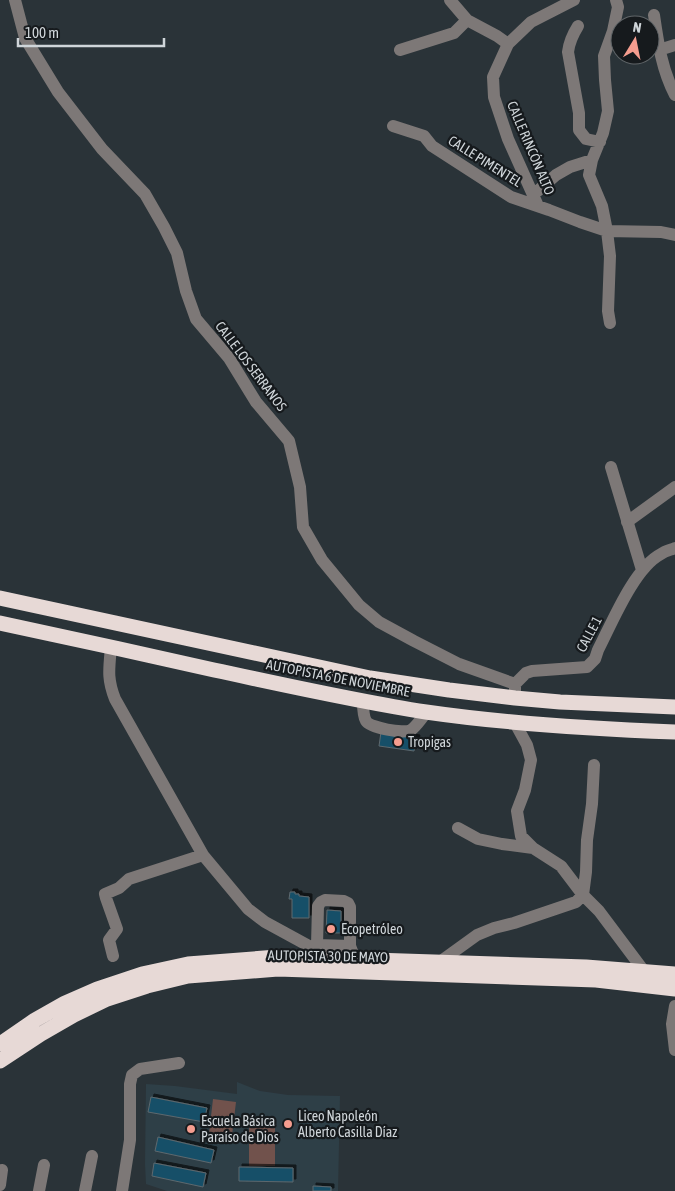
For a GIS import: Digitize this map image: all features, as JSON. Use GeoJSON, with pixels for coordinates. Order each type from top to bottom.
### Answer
{"type":"FeatureCollection","features":[{"type":"Feature","properties":{"kind":"highway","name":"AUTOPISTA 6 DE NOVIEMBRE"},"geometry":{"type":"LineString","coordinates":[[0,598],[370,678],[449,690],[515,691],[569,702],[675,707]]}},
{"type":"Feature","properties":{"kind":"highway","name":"AUTOPISTA 6 DE NOVIEMBRE"},"geometry":{"type":"LineString","coordinates":[[0,623],[293,687],[426,712],[515,723],[675,732]]}},
{"type":"Feature","properties":{"kind":"highway","name":"AUTOPISTA 30 DE MAYO"},"geometry":{"type":"LineString","coordinates":[[0,1044],[35,1020],[65,1003],[97,989],[142,974],[188,964],[216,961],[277,957],[314,951],[353,952],[441,961],[675,974]]}},
{"type":"Feature","properties":{"kind":"highway","name":"AUTOPISTA 30 DE MAYO"},"geometry":{"type":"LineString","coordinates":[[0,1061],[41,1034],[107,999],[188,976],[278,969],[596,980],[675,989]]}},
{"type":"Feature","properties":{"kind":"street","name":"CALLE LOS SERRANOS"},"geometry":{"type":"LineString","coordinates":[[15,0],[25,38],[58,92],[102,149],[145,194],[164,227],[177,253],[186,291],[196,319],[230,358],[256,402],[290,441],[300,487],[302,527],[322,560],[358,605],[379,622],[515,691]]}},
{"type":"Feature","properties":{"kind":"street"},"geometry":{"type":"LineString","coordinates":[[450,0],[467,20],[508,44]]}},
{"type":"Feature","properties":{"kind":"street","name":"CALLE RINCÓN ALTO"},"geometry":{"type":"LineString","coordinates":[[574,0],[531,22],[508,44],[493,77],[494,97],[508,139],[535,200],[580,222],[607,231],[661,232],[675,235]]}},
{"type":"Feature","properties":{"kind":"street"},"geometry":{"type":"LineString","coordinates":[[610,322],[608,311],[610,256],[607,231],[602,206],[589,175],[592,160],[604,133],[608,111],[604,56],[613,31],[618,7],[616,0]]}},
{"type":"Feature","properties":{"kind":"street"},"geometry":{"type":"LineString","coordinates":[[400,50],[454,33],[467,20]]}},
{"type":"Feature","properties":{"kind":"street"},"geometry":{"type":"LineString","coordinates":[[578,26],[569,45],[568,52],[579,113],[579,130],[586,139],[600,142]]}},
{"type":"Feature","properties":{"kind":"street"},"geometry":{"type":"LineString","coordinates":[[660,50],[675,45]]}},
{"type":"Feature","properties":{"kind":"street"},"geometry":{"type":"LineString","coordinates":[[660,53],[675,96]]}},
{"type":"Feature","properties":{"kind":"street","name":"CALLE PIMENTEL"},"geometry":{"type":"LineString","coordinates":[[393,126],[424,136],[432,146],[511,197],[535,200]]}},
{"type":"Feature","properties":{"kind":"street"},"geometry":{"type":"LineString","coordinates":[[535,200],[556,175],[570,166],[592,160]]}},
{"type":"Feature","properties":{"kind":"street"},"geometry":{"type":"LineString","coordinates":[[611,467],[642,570]]}},
{"type":"Feature","properties":{"kind":"street"},"geometry":{"type":"LineString","coordinates":[[627,522],[675,487]]}},
{"type":"Feature","properties":{"kind":"street","name":"CALLE 1"},"geometry":{"type":"LineString","coordinates":[[515,691],[526,673],[587,667],[595,659],[632,585],[642,570],[659,554],[675,548]]}},
{"type":"Feature","properties":{"kind":"street"},"geometry":{"type":"LineString","coordinates":[[111,647],[108,676],[111,691],[203,855],[248,910],[265,922],[309,946],[314,951]]}},
{"type":"Feature","properties":{"kind":"street"},"geometry":{"type":"LineString","coordinates":[[362,701],[365,720],[369,724],[405,732],[410,730],[426,712]]}},
{"type":"Feature","properties":{"kind":"street"},"geometry":{"type":"LineString","coordinates":[[515,723],[527,745],[531,760],[525,790],[517,811],[521,836],[533,848],[561,866],[583,895],[599,911],[644,971]]}},
{"type":"Feature","properties":{"kind":"street"},"geometry":{"type":"LineString","coordinates":[[441,961],[477,935],[576,902],[583,895],[594,765]]}},
{"type":"Feature","properties":{"kind":"street"},"geometry":{"type":"LineString","coordinates":[[458,828],[478,839],[533,848]]}},
{"type":"Feature","properties":{"kind":"street"},"geometry":{"type":"LineString","coordinates":[[113,956],[109,940],[117,929],[106,894],[119,888],[129,879],[203,855]]}},
{"type":"Feature","properties":{"kind":"street"},"geometry":{"type":"LineString","coordinates":[[314,951],[318,906],[325,900],[348,903],[350,907],[353,952]]}},
{"type":"Feature","properties":{"kind":"street"},"geometry":{"type":"LineString","coordinates":[[675,1006],[672,1024],[675,1050]]}},
{"type":"Feature","properties":{"kind":"street"},"geometry":{"type":"LineString","coordinates":[[122,1191],[130,1140],[129,1105],[132,1075],[140,1069],[179,1063]]}},
{"type":"Feature","properties":{"kind":"street"},"geometry":{"type":"LineString","coordinates":[[85,1191],[92,1156]]}},
{"type":"Feature","properties":{"kind":"street"},"geometry":{"type":"LineString","coordinates":[[39,1191],[44,1165]]}},
{"type":"Feature","properties":{"kind":"street"},"geometry":{"type":"LineString","coordinates":[[0,1185],[2,1170]]}},
{"type":"Feature","properties":{"kind":"shaded area"},"geometry":{"type":"Polygon","coordinates":[[[237,1082],[260,1091],[288,1095],[340,1096],[338,1191],[167,1191],[146,1184],[146,1084],[237,1094],[237,1082]]]}},
{"type":"Feature","properties":{"kind":"shaded area"},"geometry":{"type":"Polygon","coordinates":[[[213,1099],[236,1102],[231,1144],[208,1142],[213,1099]]]}},
{"type":"Feature","properties":{"kind":"shaded area"},"geometry":{"type":"Polygon","coordinates":[[[249,1123],[275,1124],[275,1166],[249,1166],[249,1123]]]}},
{"type":"Feature","properties":{"kind":"building","name":"Tropigas"},"geometry":{"type":"Polygon","coordinates":[[[381,732],[417,738],[414,751],[379,746],[381,732]]]}},
{"type":"Feature","properties":{"kind":"building"},"geometry":{"type":"Polygon","coordinates":[[[290,892],[295,892],[299,896],[309,897],[309,918],[292,918],[292,899],[289,899],[290,892]]]}},
{"type":"Feature","properties":{"kind":"building"},"geometry":{"type":"Polygon","coordinates":[[[327,910],[341,911],[341,933],[326,933],[327,910]]]}},
{"type":"Feature","properties":{"kind":"building"},"geometry":{"type":"Polygon","coordinates":[[[151,1097],[207,1108],[204,1122],[148,1112],[151,1097]]]}},
{"type":"Feature","properties":{"kind":"building"},"geometry":{"type":"Polygon","coordinates":[[[158,1137],[214,1150],[211,1163],[155,1151],[158,1137]]]}},
{"type":"Feature","properties":{"kind":"building"},"geometry":{"type":"Polygon","coordinates":[[[154,1163],[206,1173],[203,1187],[152,1176],[154,1163]]]}},
{"type":"Feature","properties":{"kind":"building"},"geometry":{"type":"Polygon","coordinates":[[[239,1167],[293,1168],[293,1182],[239,1181],[239,1167]]]}},
{"type":"Feature","properties":{"kind":"building"},"geometry":{"type":"Polygon","coordinates":[[[313,1186],[331,1187],[331,1191],[313,1191],[313,1186]]]}},
{"type":"Feature","properties":{"kind":"place","name":"Tropigas"},"geometry":{"type":"Point","coordinates":[398,742]}},
{"type":"Feature","properties":{"kind":"place","name":"Ecopetróleo"},"geometry":{"type":"Point","coordinates":[331,929]}},
{"type":"Feature","properties":{"kind":"place","name":"Liceo Napoleón Alberto Casilla Díaz"},"geometry":{"type":"Point","coordinates":[288,1124]}},
{"type":"Feature","properties":{"kind":"place","name":"Escuela Básica Paraíso de Dios"},"geometry":{"type":"Point","coordinates":[191,1129]}}]}
